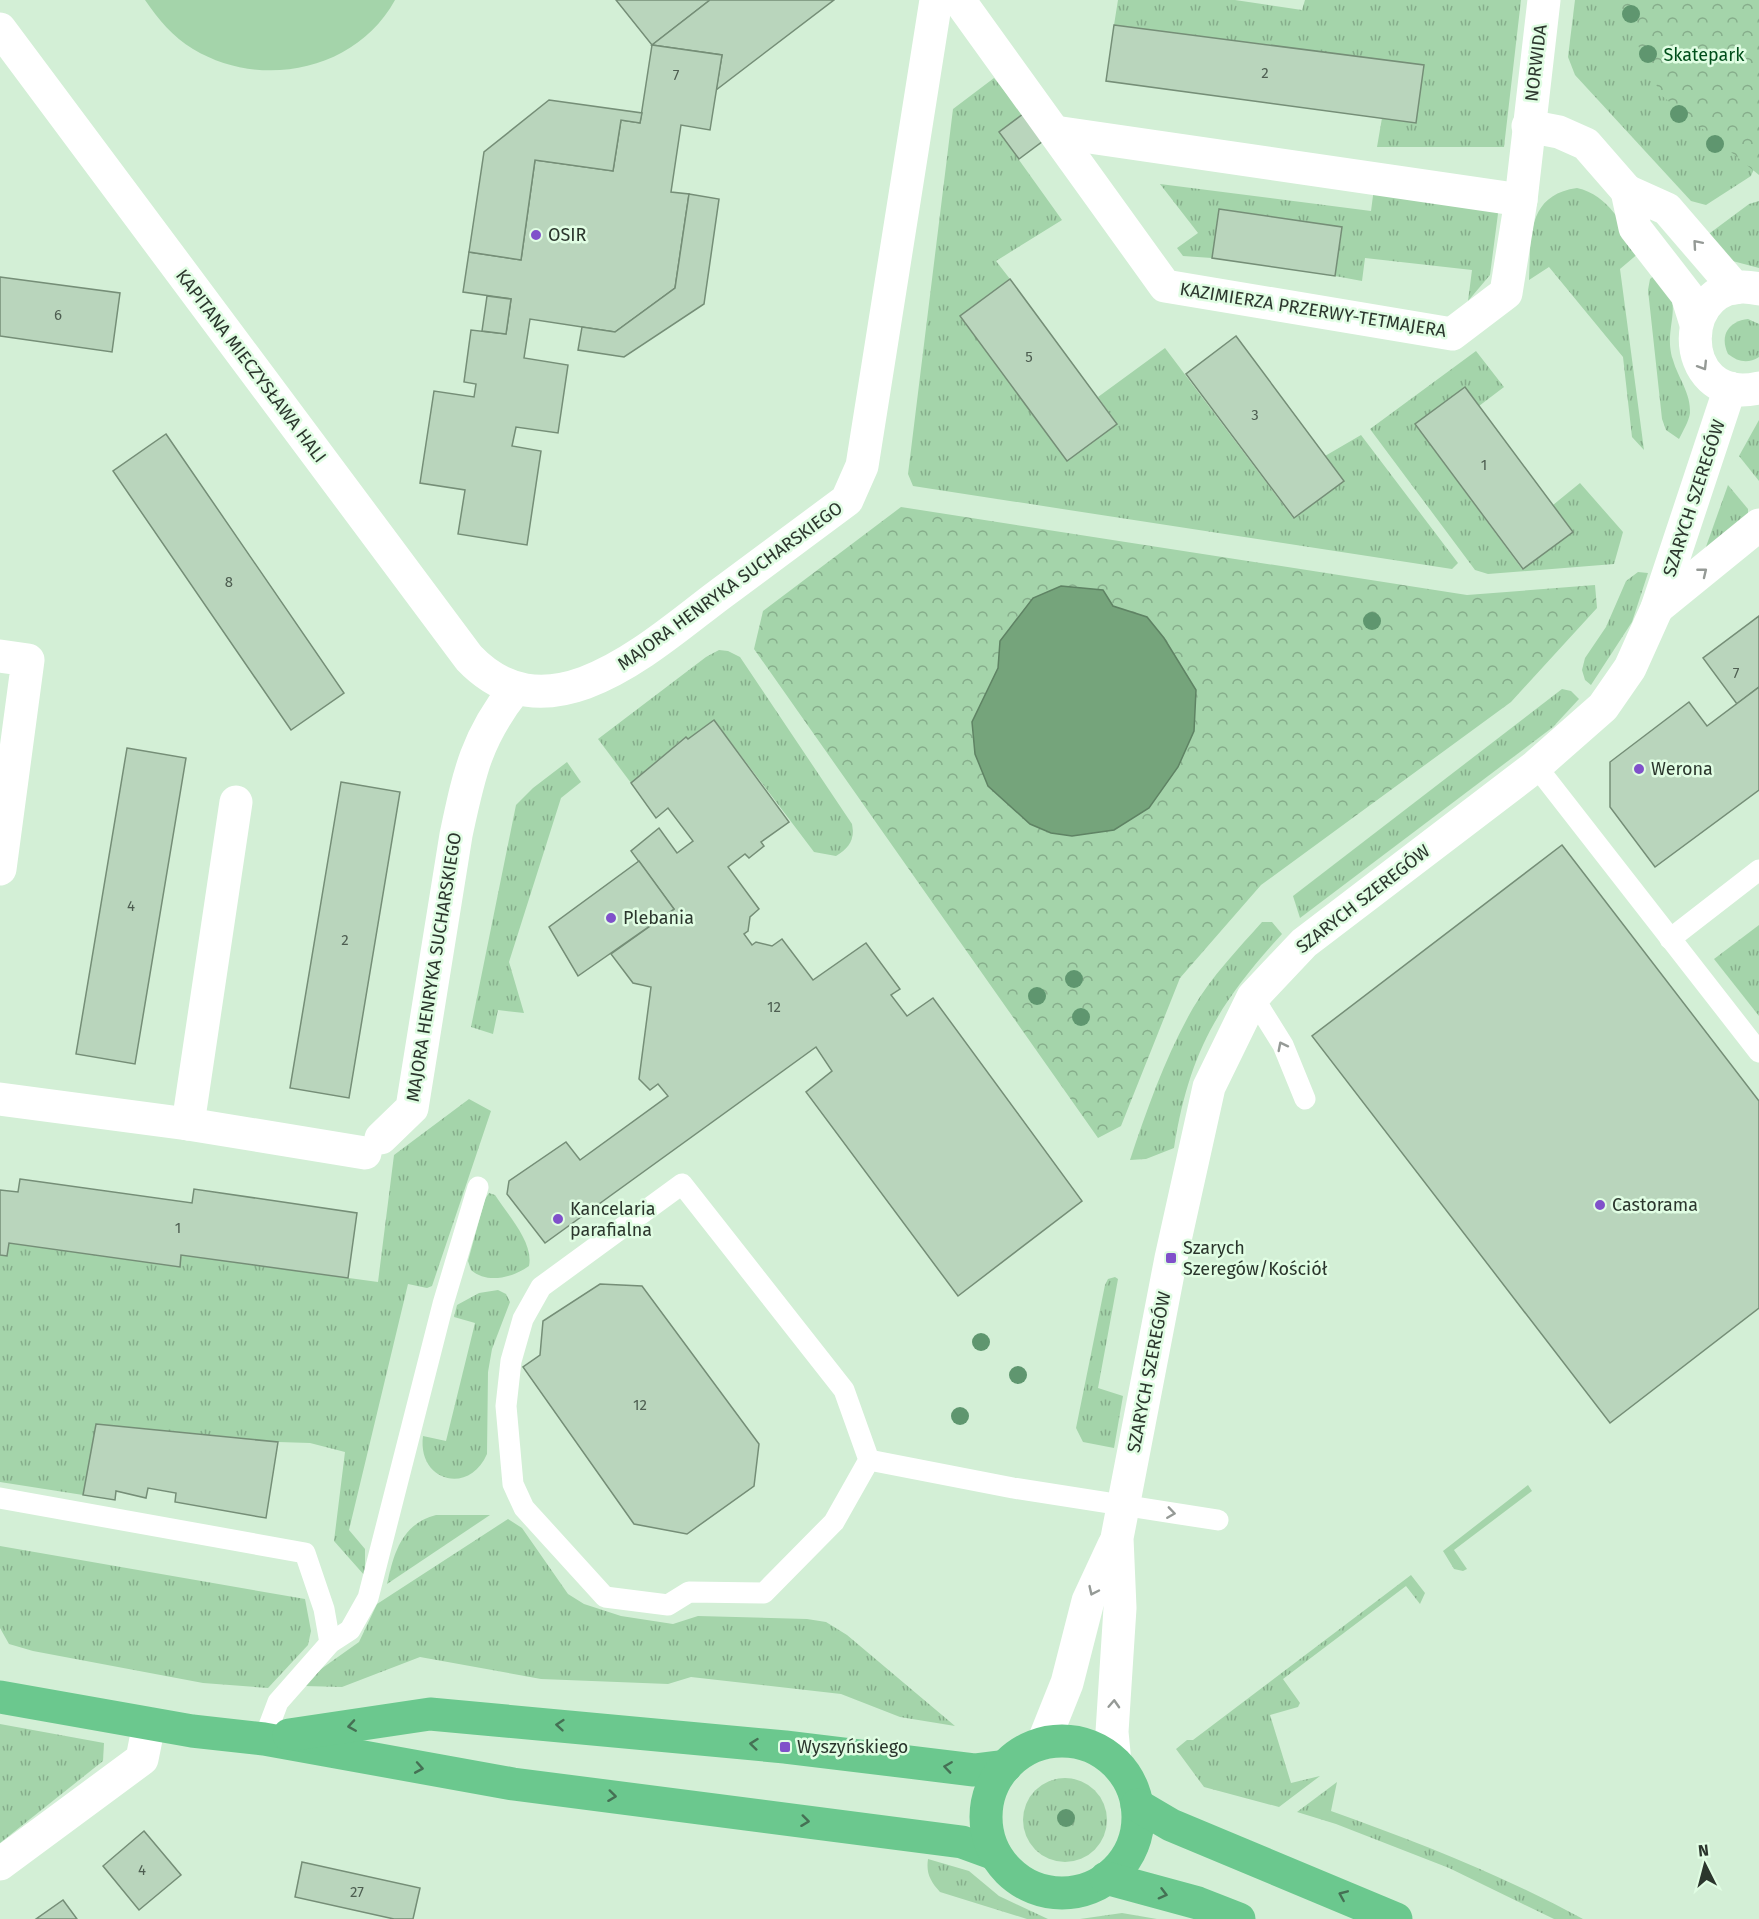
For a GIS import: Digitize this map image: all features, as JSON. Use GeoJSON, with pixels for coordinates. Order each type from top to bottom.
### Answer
{"type":"FeatureCollection","features":[{"type":"Feature","properties":{"kind":"main road"},"geometry":{"type":"LineString","coordinates":[[0,1697],[149,1724],[264,1739],[513,1784],[962,1842],[995,1854]]}},
{"type":"Feature","properties":{"kind":"main road"},"geometry":{"type":"LineString","coordinates":[[264,1739],[430,1714],[785,1747],[974,1770],[1006,1766]]}},
{"type":"Feature","properties":{"kind":"main road"},"geometry":{"type":"LineString","coordinates":[[1069,1742],[1094,1748],[1115,1762],[1129,1782],[1137,1805],[1137,1826],[1132,1846],[1121,1864],[1106,1878],[1087,1889],[1066,1893],[1045,1891],[1025,1884],[1008,1871],[995,1854],[988,1836],[986,1818],[995,1781],[1006,1766],[1017,1756],[1043,1743],[1069,1742]]}},
{"type":"Feature","properties":{"kind":"main road"},"geometry":{"type":"LineString","coordinates":[[1137,1805],[1171,1825],[1396,1919]]}},
{"type":"Feature","properties":{"kind":"main road"},"geometry":{"type":"LineString","coordinates":[[1106,1878],[1198,1903],[1239,1919]]}},
{"type":"Feature","properties":{"kind":"street","name":"MAJORA HENRYKA SUCHARSKIEGO"},"geometry":{"type":"LineString","coordinates":[[0,1099],[373,1146],[412,1108],[456,835],[479,744],[497,712],[515,689],[544,691],[572,687],[624,666],[848,500],[862,466],[936,0]]}},
{"type":"Feature","properties":{"kind":"street","name":"KAZIMIERZA PRZERWY-TETMAJERA"},"geometry":{"type":"LineString","coordinates":[[959,0],[1165,286],[1452,334],[1506,293],[1521,200],[1528,126]]}},
{"type":"Feature","properties":{"kind":"street","name":"NORWIDA"},"geometry":{"type":"LineString","coordinates":[[1528,126],[1544,0]]}},
{"type":"Feature","properties":{"kind":"street","name":"KAPITANA MIECZYSŁAWA HALI"},"geometry":{"type":"LineString","coordinates":[[0,29],[469,658],[484,674],[515,689]]}},
{"type":"Feature","properties":{"kind":"street"},"geometry":{"type":"LineString","coordinates":[[1528,126],[1559,132],[1586,144],[1627,191],[1667,209],[1747,289],[1710,301],[1696,324],[1694,338],[1700,363],[1718,383],[1744,388]]}},
{"type":"Feature","properties":{"kind":"street"},"geometry":{"type":"LineString","coordinates":[[1055,132],[1521,200]]}},
{"type":"Feature","properties":{"kind":"street"},"geometry":{"type":"LineString","coordinates":[[1627,191],[1635,228],[1687,295],[1696,324]]}},
{"type":"Feature","properties":{"kind":"street","name":"SZARYCH SZEREGÓW"},"geometry":{"type":"LineString","coordinates":[[1115,1762],[1112,1732],[1120,1608],[1118,1538],[1194,1144],[1209,1087],[1252,997],[1304,943],[1536,766],[1603,707],[1630,668],[1658,608],[1744,388]]}},
{"type":"Feature","properties":{"kind":"street","name":"SZARYCH SZEREGÓW"},"geometry":{"type":"LineString","coordinates":[[1658,608],[1759,525]]}},
{"type":"Feature","properties":{"kind":"street"},"geometry":{"type":"LineString","coordinates":[[0,656],[27,660],[0,869]]}},
{"type":"Feature","properties":{"kind":"street"},"geometry":{"type":"LineString","coordinates":[[188,1124],[236,802]]}},
{"type":"Feature","properties":{"kind":"street","name":"SZARYCH SZEREGÓW"},"geometry":{"type":"LineString","coordinates":[[1043,1743],[1067,1683],[1088,1601],[1118,1538]]}},
{"type":"Feature","properties":{"kind":"street"},"geometry":{"type":"LineString","coordinates":[[0,1864],[141,1759],[149,1724]]}},
{"type":"Feature","properties":{"kind":"lane"},"geometry":{"type":"LineString","coordinates":[[1536,766],[1759,1052]]}},
{"type":"Feature","properties":{"kind":"lane"},"geometry":{"type":"LineString","coordinates":[[1670,939],[1759,870]]}},
{"type":"Feature","properties":{"kind":"lane"},"geometry":{"type":"LineString","coordinates":[[1252,997],[1283,1045],[1305,1099]]}},
{"type":"Feature","properties":{"kind":"lane"},"geometry":{"type":"LineString","coordinates":[[682,1184],[844,1390],[869,1460],[834,1522],[764,1593],[689,1592],[668,1605],[604,1597],[524,1508],[513,1484],[506,1406],[511,1361],[523,1319],[541,1287],[682,1184]]}},
{"type":"Feature","properties":{"kind":"lane"},"geometry":{"type":"LineString","coordinates":[[264,1739],[278,1702],[330,1643],[350,1630],[368,1598],[443,1304],[478,1187]]}},
{"type":"Feature","properties":{"kind":"lane"},"geometry":{"type":"LineString","coordinates":[[869,1460],[1124,1506],[1218,1520]]}},
{"type":"Feature","properties":{"kind":"lane"},"geometry":{"type":"LineString","coordinates":[[0,1498],[305,1553],[324,1609],[330,1643]]}},
{"type":"Feature","properties":{"kind":"green space"},"geometry":{"type":"Polygon","coordinates":[[[145,0],[395,0],[378,24],[357,43],[332,58],[305,66],[277,70],[248,69],[220,62],[193,49],[166,27],[145,0]]]}},
{"type":"Feature","properties":{"kind":"green space"},"geometry":{"type":"Polygon","coordinates":[[[1118,0],[1235,0],[1302,10],[1305,0],[1521,0],[1504,147],[1377,147],[1382,118],[1423,65],[1114,25],[1118,0]]]}},
{"type":"Feature","properties":{"kind":"green space"},"geometry":{"type":"Polygon","coordinates":[[[1575,0],[1635,0],[1757,161],[1751,176],[1706,205],[1691,201],[1575,75],[1568,57],[1575,0]]]}},
{"type":"Feature","properties":{"kind":"green space","name":"Skatepark"},"geometry":{"type":"Polygon","coordinates":[[[1620,0],[1759,0],[1759,175],[1661,95],[1624,15],[1620,0]]]}},
{"type":"Feature","properties":{"kind":"green space"},"geometry":{"type":"Polygon","coordinates":[[[994,78],[1023,114],[999,132],[1062,220],[996,261],[1010,279],[960,316],[1067,460],[1117,424],[1098,397],[1165,348],[1293,518],[1343,481],[1325,456],[1361,435],[1458,563],[1452,569],[913,486],[908,474],[953,109],[994,78]]]}},
{"type":"Feature","properties":{"kind":"green space"},"geometry":{"type":"Polygon","coordinates":[[[1160,184],[1371,211],[1374,188],[1499,206],[1490,275],[1468,301],[1472,270],[1365,258],[1362,281],[1335,276],[1342,227],[1219,209],[1212,258],[1183,256],[1177,248],[1198,233],[1160,184]]]}},
{"type":"Feature","properties":{"kind":"green space"},"geometry":{"type":"Polygon","coordinates":[[[1577,188],[1598,197],[1607,204],[1640,252],[1620,269],[1644,450],[1632,437],[1623,357],[1549,267],[1529,280],[1532,235],[1540,209],[1560,192],[1577,188]]]}},
{"type":"Feature","properties":{"kind":"green space"},"geometry":{"type":"Polygon","coordinates":[[[1759,201],[1759,268],[1725,259],[1706,236],[1749,204],[1759,201]]]}},
{"type":"Feature","properties":{"kind":"green space"},"geometry":{"type":"Polygon","coordinates":[[[1657,273],[1671,296],[1673,306],[1670,347],[1690,406],[1688,419],[1679,439],[1666,430],[1662,419],[1648,290],[1650,279],[1657,273]]]}},
{"type":"Feature","properties":{"kind":"green space"},"geometry":{"type":"Polygon","coordinates":[[[1748,319],[1759,324],[1759,357],[1751,361],[1743,361],[1728,354],[1725,347],[1725,335],[1731,326],[1748,319]]]}},
{"type":"Feature","properties":{"kind":"green space"},"geometry":{"type":"Polygon","coordinates":[[[1476,351],[1504,387],[1479,406],[1465,387],[1415,424],[1522,569],[1553,505],[1580,483],[1623,532],[1614,564],[1488,574],[1475,570],[1370,429],[1476,351]]]}},
{"type":"Feature","properties":{"kind":"green space"},"geometry":{"type":"Polygon","coordinates":[[[1759,420],[1759,481],[1739,456],[1759,420]]]}},
{"type":"Feature","properties":{"kind":"green space"},"geometry":{"type":"Polygon","coordinates":[[[1728,485],[1748,509],[1748,514],[1702,558],[1728,485]]]}},
{"type":"Feature","properties":{"kind":"green space"},"geometry":{"type":"Polygon","coordinates":[[[901,507],[1467,595],[1595,585],[1597,608],[1511,702],[1261,885],[1180,978],[1121,1126],[1098,1138],[754,649],[763,611],[901,507]]]}},
{"type":"Feature","properties":{"kind":"green space"},"geometry":{"type":"Polygon","coordinates":[[[1638,572],[1648,573],[1632,622],[1591,685],[1585,680],[1582,670],[1585,658],[1606,627],[1626,581],[1638,572]]]}},
{"type":"Feature","properties":{"kind":"green space"},"geometry":{"type":"Polygon","coordinates":[[[719,650],[728,651],[740,657],[852,824],[853,835],[850,843],[836,856],[814,852],[714,720],[688,739],[685,737],[631,783],[598,739],[706,657],[719,650]]]}},
{"type":"Feature","properties":{"kind":"green space"},"geometry":{"type":"Polygon","coordinates":[[[1562,689],[1571,691],[1579,699],[1553,727],[1300,918],[1293,896],[1562,689]]]}},
{"type":"Feature","properties":{"kind":"green space"},"geometry":{"type":"Polygon","coordinates":[[[567,762],[581,782],[561,798],[509,962],[524,1013],[498,1010],[493,1034],[471,1027],[516,805],[533,788],[567,762]]]}},
{"type":"Feature","properties":{"kind":"green space"},"geometry":{"type":"Polygon","coordinates":[[[1262,922],[1272,922],[1282,934],[1240,984],[1210,1032],[1188,1084],[1174,1148],[1146,1159],[1130,1160],[1150,1102],[1183,1026],[1200,996],[1262,922]]]}},
{"type":"Feature","properties":{"kind":"green space"},"geometry":{"type":"Polygon","coordinates":[[[1759,925],[1759,1016],[1714,959],[1759,925]]]}},
{"type":"Feature","properties":{"kind":"green space"},"geometry":{"type":"Polygon","coordinates":[[[469,1099],[491,1111],[432,1286],[427,1288],[408,1284],[349,1530],[365,1549],[365,1576],[334,1541],[345,1452],[310,1443],[278,1442],[96,1424],[83,1495],[0,1482],[0,1255],[7,1256],[9,1243],[180,1266],[181,1255],[378,1282],[394,1155],[469,1099]]]}},
{"type":"Feature","properties":{"kind":"green space"},"geometry":{"type":"Polygon","coordinates":[[[489,1193],[495,1195],[524,1238],[529,1257],[529,1266],[515,1274],[500,1278],[477,1274],[471,1270],[468,1261],[485,1199],[489,1193]]]}},
{"type":"Feature","properties":{"kind":"green space"},"geometry":{"type":"Polygon","coordinates":[[[1115,1277],[1118,1279],[1098,1388],[1123,1396],[1114,1448],[1083,1442],[1076,1428],[1105,1285],[1108,1279],[1115,1277]]]}},
{"type":"Feature","properties":{"kind":"green space"},"geometry":{"type":"Polygon","coordinates":[[[498,1290],[506,1294],[510,1302],[492,1349],[488,1372],[487,1454],[479,1467],[469,1475],[457,1479],[446,1478],[436,1473],[428,1464],[423,1451],[423,1436],[446,1441],[475,1323],[454,1317],[457,1305],[479,1293],[498,1290]]]}},
{"type":"Feature","properties":{"kind":"green space"},"geometry":{"type":"Polygon","coordinates":[[[1528,1485],[1532,1491],[1454,1550],[1467,1569],[1463,1571],[1454,1569],[1443,1551],[1528,1485]]]}},
{"type":"Feature","properties":{"kind":"green space"},"geometry":{"type":"Polygon","coordinates":[[[436,1515],[490,1515],[387,1584],[397,1550],[407,1532],[424,1519],[436,1515]]]}},
{"type":"Feature","properties":{"kind":"green space"},"geometry":{"type":"Polygon","coordinates":[[[508,1519],[522,1528],[568,1594],[584,1604],[621,1616],[673,1624],[698,1616],[807,1619],[826,1622],[847,1635],[955,1726],[900,1717],[841,1694],[691,1677],[668,1684],[541,1679],[420,1657],[342,1687],[304,1686],[321,1669],[359,1642],[377,1604],[508,1519]]]}},
{"type":"Feature","properties":{"kind":"green space"},"geometry":{"type":"Polygon","coordinates":[[[0,1546],[305,1599],[311,1631],[308,1645],[268,1688],[203,1683],[33,1651],[9,1644],[0,1628],[0,1546]]]}},
{"type":"Feature","properties":{"kind":"green space"},"geometry":{"type":"Polygon","coordinates":[[[1411,1575],[1425,1593],[1420,1604],[1406,1586],[1283,1679],[1300,1703],[1298,1707],[1270,1715],[1291,1783],[1320,1776],[1279,1807],[1204,1787],[1176,1749],[1187,1740],[1193,1740],[1411,1575]]]}},
{"type":"Feature","properties":{"kind":"green space"},"geometry":{"type":"Polygon","coordinates":[[[0,1724],[104,1743],[103,1761],[0,1843],[0,1724]]]}},
{"type":"Feature","properties":{"kind":"green space"},"geometry":{"type":"Polygon","coordinates":[[[1065,1778],[1081,1781],[1095,1790],[1104,1804],[1107,1820],[1104,1836],[1095,1850],[1081,1859],[1065,1862],[1049,1859],[1035,1850],[1026,1836],[1023,1820],[1026,1804],[1035,1790],[1049,1781],[1065,1778]]]}},
{"type":"Feature","properties":{"kind":"green space"},"geometry":{"type":"Polygon","coordinates":[[[1337,1782],[1331,1811],[1459,1860],[1583,1919],[1554,1919],[1449,1868],[1336,1824],[1297,1812],[1337,1782]]]}},
{"type":"Feature","properties":{"kind":"green space"},"geometry":{"type":"Polygon","coordinates":[[[928,1859],[969,1871],[999,1896],[1048,1919],[1027,1919],[940,1892],[930,1877],[928,1859]]]}},
{"type":"Feature","properties":{"kind":"green space"},"geometry":{"type":"Polygon","coordinates":[[[1122,1913],[1157,1919],[1080,1919],[1122,1913]]]}},
{"type":"Feature","properties":{"kind":"shaded area"},"geometry":{"type":"Polygon","coordinates":[[[1061,586],[1103,590],[1113,606],[1147,617],[1164,638],[1196,690],[1194,731],[1178,767],[1149,808],[1114,830],[1072,836],[1051,833],[1030,824],[988,786],[975,754],[972,722],[998,668],[1000,641],[1033,598],[1061,586]]]}},
{"type":"Feature","properties":{"kind":"building"},"geometry":{"type":"Polygon","coordinates":[[[616,0],[710,0],[652,45],[616,0]]]}},
{"type":"Feature","properties":{"kind":"building"},"geometry":{"type":"Polygon","coordinates":[[[710,0],[834,0],[716,90],[722,55],[652,45],[710,0]]]}},
{"type":"Feature","properties":{"kind":"building"},"geometry":{"type":"Polygon","coordinates":[[[1114,25],[1424,65],[1416,123],[1106,81],[1114,25]]]}},
{"type":"Feature","properties":{"kind":"building"},"geometry":{"type":"Polygon","coordinates":[[[652,45],[722,55],[710,130],[681,125],[671,192],[689,194],[675,288],[615,332],[530,319],[524,358],[568,365],[558,433],[516,427],[512,446],[541,451],[527,545],[458,534],[465,490],[420,483],[434,391],[474,397],[476,384],[464,382],[471,330],[506,334],[511,299],[463,292],[469,252],[521,260],[535,160],[613,171],[621,120],[640,123],[652,45]]]}},
{"type":"Feature","properties":{"kind":"building"},"geometry":{"type":"Polygon","coordinates":[[[549,100],[642,113],[640,123],[621,120],[613,171],[535,160],[521,260],[469,252],[484,152],[549,100]]]}},
{"type":"Feature","properties":{"kind":"building"},"geometry":{"type":"Polygon","coordinates":[[[1023,114],[1043,141],[1019,159],[999,132],[1023,114]]]}},
{"type":"Feature","properties":{"kind":"building"},"geometry":{"type":"Polygon","coordinates":[[[689,194],[719,199],[704,304],[624,357],[578,350],[582,327],[615,332],[675,288],[689,194]]]}},
{"type":"Feature","properties":{"kind":"building"},"geometry":{"type":"Polygon","coordinates":[[[1219,209],[1342,227],[1335,276],[1212,258],[1219,209]]]}},
{"type":"Feature","properties":{"kind":"building"},"geometry":{"type":"Polygon","coordinates":[[[0,277],[120,293],[112,352],[0,336],[0,277]]]}},
{"type":"Feature","properties":{"kind":"building"},"geometry":{"type":"Polygon","coordinates":[[[1010,279],[1117,424],[1067,461],[960,316],[1010,279]]]}},
{"type":"Feature","properties":{"kind":"building"},"geometry":{"type":"Polygon","coordinates":[[[487,296],[511,299],[506,334],[482,331],[487,296]]]}},
{"type":"Feature","properties":{"kind":"building"},"geometry":{"type":"Polygon","coordinates":[[[1236,336],[1344,481],[1294,518],[1186,374],[1236,336]]]}},
{"type":"Feature","properties":{"kind":"building"},"geometry":{"type":"Polygon","coordinates":[[[1465,387],[1573,532],[1523,569],[1415,424],[1465,387]]]}},
{"type":"Feature","properties":{"kind":"building"},"geometry":{"type":"Polygon","coordinates":[[[166,434],[344,693],[291,730],[113,471],[166,434]]]}},
{"type":"Feature","properties":{"kind":"building"},"geometry":{"type":"Polygon","coordinates":[[[1759,616],[1759,687],[1737,704],[1703,658],[1759,616]]]}},
{"type":"Feature","properties":{"kind":"building"},"geometry":{"type":"Polygon","coordinates":[[[1759,687],[1759,790],[1655,867],[1610,807],[1610,762],[1689,702],[1707,726],[1759,687]]]}},
{"type":"Feature","properties":{"kind":"building"},"geometry":{"type":"Polygon","coordinates":[[[714,720],[789,822],[761,842],[764,846],[749,858],[745,854],[728,867],[759,909],[750,917],[748,931],[744,934],[752,945],[756,942],[772,946],[782,939],[813,980],[866,943],[900,989],[891,995],[907,1016],[933,998],[1082,1201],[958,1296],[806,1092],[832,1071],[816,1047],[545,1243],[507,1194],[509,1181],[566,1142],[580,1160],[668,1096],[658,1084],[650,1090],[639,1079],[651,987],[633,983],[611,954],[674,909],[631,851],[659,828],[677,853],[693,841],[668,808],[656,818],[631,783],[686,737],[688,739],[714,720]]]}},
{"type":"Feature","properties":{"kind":"building"},"geometry":{"type":"Polygon","coordinates":[[[127,748],[186,758],[135,1064],[76,1054],[127,748]]]}},
{"type":"Feature","properties":{"kind":"building"},"geometry":{"type":"Polygon","coordinates":[[[341,782],[400,792],[349,1098],[290,1088],[341,782]]]}},
{"type":"Feature","properties":{"kind":"building","name":"Castorama"},"geometry":{"type":"Polygon","coordinates":[[[1562,845],[1759,1101],[1759,1308],[1610,1423],[1312,1036],[1562,845]]]}},
{"type":"Feature","properties":{"kind":"building","name":"Plebania"},"geometry":{"type":"Polygon","coordinates":[[[639,861],[674,909],[578,976],[549,927],[639,861]]]}},
{"type":"Feature","properties":{"kind":"building"},"geometry":{"type":"Polygon","coordinates":[[[20,1179],[192,1203],[194,1189],[357,1213],[348,1278],[181,1255],[180,1267],[9,1243],[7,1256],[0,1255],[0,1190],[18,1192],[20,1179]]]}},
{"type":"Feature","properties":{"kind":"building"},"geometry":{"type":"Polygon","coordinates":[[[600,1284],[642,1286],[759,1444],[754,1486],[687,1534],[634,1524],[523,1367],[540,1355],[543,1321],[600,1284]]]}},
{"type":"Feature","properties":{"kind":"building"},"geometry":{"type":"Polygon","coordinates":[[[96,1424],[278,1442],[266,1518],[175,1502],[176,1493],[148,1488],[146,1498],[116,1491],[115,1500],[83,1495],[96,1424]]]}},
{"type":"Feature","properties":{"kind":"building"},"geometry":{"type":"Polygon","coordinates":[[[144,1831],[181,1875],[139,1910],[103,1866],[144,1831]]]}},
{"type":"Feature","properties":{"kind":"building"},"geometry":{"type":"Polygon","coordinates":[[[302,1862],[420,1888],[413,1919],[394,1919],[295,1897],[302,1862]]]}},
{"type":"Feature","properties":{"kind":"building"},"geometry":{"type":"Polygon","coordinates":[[[63,1900],[77,1919],[36,1919],[63,1900]]]}},
{"type":"Feature","properties":{"kind":"place","name":"OSIR"},"geometry":{"type":"Point","coordinates":[536,235]}},
{"type":"Feature","properties":{"kind":"place","name":"Werona"},"geometry":{"type":"Point","coordinates":[1639,769]}},
{"type":"Feature","properties":{"kind":"place","name":"Plebania"},"geometry":{"type":"Point","coordinates":[611,918]}},
{"type":"Feature","properties":{"kind":"place","name":"Castorama"},"geometry":{"type":"Point","coordinates":[1600,1205]}},
{"type":"Feature","properties":{"kind":"place","name":"Kancelaria parafialna"},"geometry":{"type":"Point","coordinates":[558,1219]}},
{"type":"Feature","properties":{"kind":"place","name":"Szarych Szeregów/Kościół"},"geometry":{"type":"Point","coordinates":[1171,1258]}},
{"type":"Feature","properties":{"kind":"place","name":"Wyszyńskiego"},"geometry":{"type":"Point","coordinates":[785,1747]}}]}
